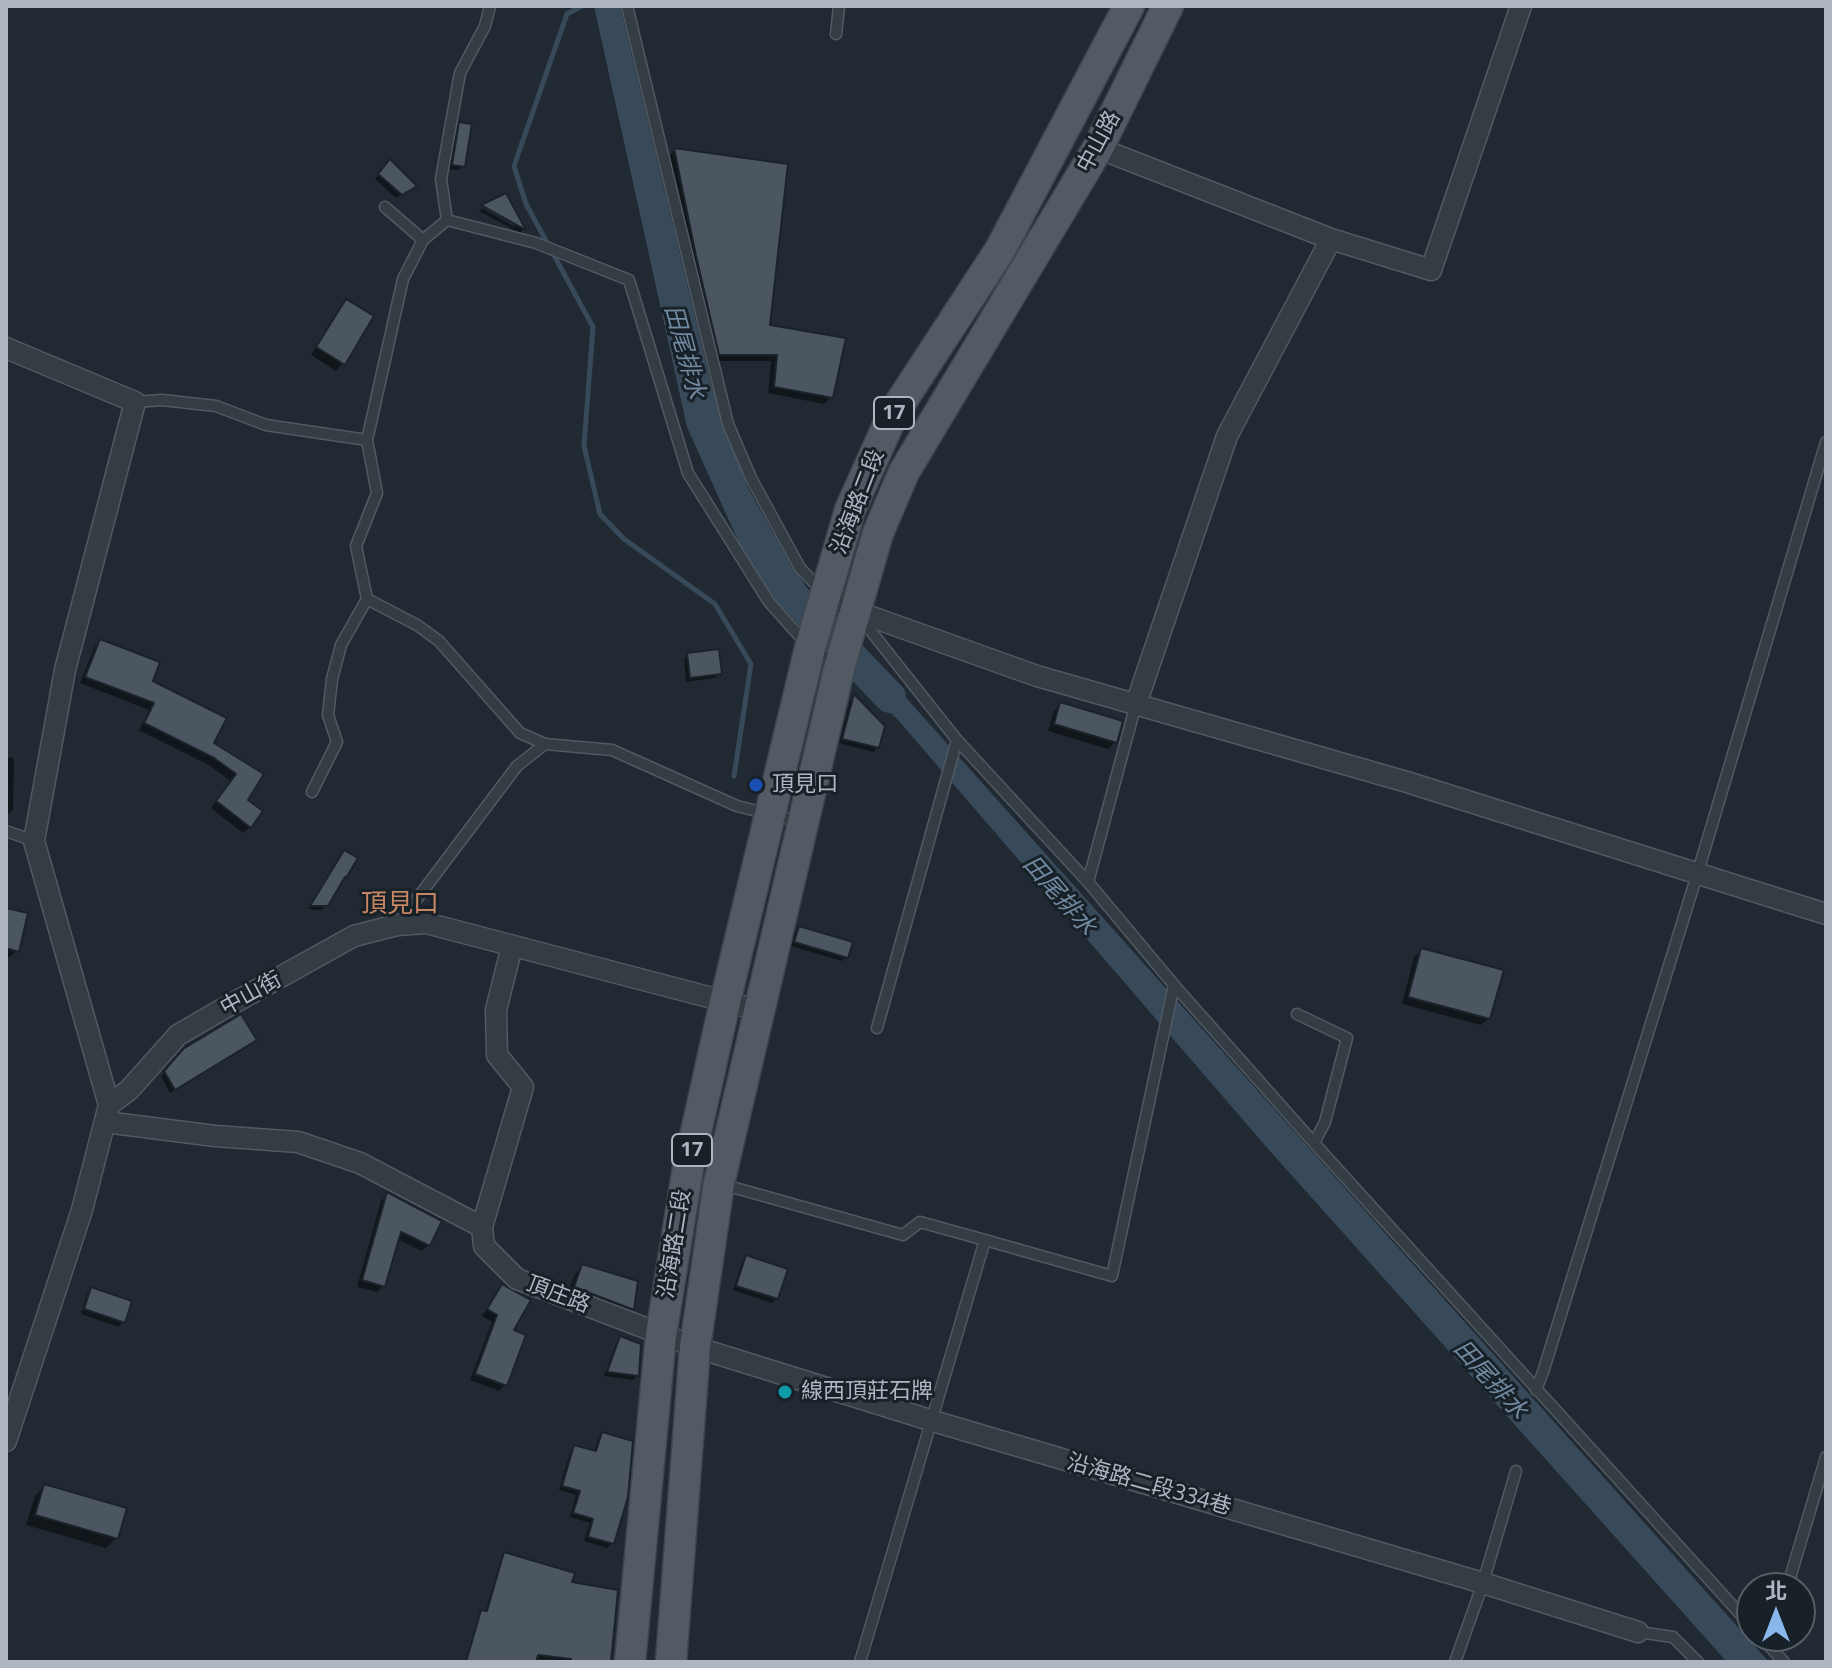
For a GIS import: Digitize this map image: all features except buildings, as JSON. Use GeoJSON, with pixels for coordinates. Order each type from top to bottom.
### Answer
{"type":"FeatureCollection","features":[{"type":"Feature","properties":{"kind":"main road","name":"中山路"},"geometry":{"type":"LineString","coordinates":[[1000,250],[1129,6]]}},
{"type":"Feature","properties":{"kind":"main road","name":"中山路"},"geometry":{"type":"LineString","coordinates":[[1023,275],[1098,148],[1168,6]]}},
{"type":"Feature","properties":{"kind":"main road","name":"沿海路二段"},"geometry":{"type":"LineString","coordinates":[[825,594],[850,510],[893,414],[1000,250]]}},
{"type":"Feature","properties":{"kind":"main road","name":"沿海路二段"},"geometry":{"type":"LineString","coordinates":[[855,611],[878,533],[904,472],[1023,275]]}},
{"type":"Feature","properties":{"kind":"main road","name":"17"},"geometry":{"type":"LineString","coordinates":[[810,648],[825,594]]}},
{"type":"Feature","properties":{"kind":"main road","name":"17"},"geometry":{"type":"LineString","coordinates":[[840,665],[855,611]]}},
{"type":"Feature","properties":{"kind":"main road","name":"沿海路二段"},"geometry":{"type":"LineString","coordinates":[[630,1662],[661,1335],[688,1168],[810,648]]}},
{"type":"Feature","properties":{"kind":"main road","name":"沿海路二段"},"geometry":{"type":"LineString","coordinates":[[671,1662],[695,1347],[719,1183],[840,665]]}},
{"type":"Feature","properties":{"kind":"street"},"geometry":{"type":"LineString","coordinates":[[1098,148],[1331,239],[1431,270],[1521,6]]}},
{"type":"Feature","properties":{"kind":"street"},"geometry":{"type":"LineString","coordinates":[[1136,704],[1227,436],[1331,239]]}},
{"type":"Feature","properties":{"kind":"street"},"geometry":{"type":"LineString","coordinates":[[6,348],[135,402],[65,670],[34,841],[107,1113],[82,1210],[6,1441]]}},
{"type":"Feature","properties":{"kind":"street"},"geometry":{"type":"LineString","coordinates":[[825,594],[855,611],[1037,676],[1407,782],[1826,914]]}},
{"type":"Feature","properties":{"kind":"street","name":"中山街"},"geometry":{"type":"LineString","coordinates":[[107,1113],[178,1035],[354,936],[397,925],[426,923],[758,1010]]}},
{"type":"Feature","properties":{"kind":"street"},"geometry":{"type":"LineString","coordinates":[[107,1113],[215,1136],[298,1142],[360,1163],[482,1227],[523,1087],[497,1055],[496,1010],[512,946]]}},
{"type":"Feature","properties":{"kind":"street","name":"頂庄路"},"geometry":{"type":"LineString","coordinates":[[482,1227],[484,1246],[517,1279],[661,1335]]}},
{"type":"Feature","properties":{"kind":"street","name":"沿海路二段334巷"},"geometry":{"type":"LineString","coordinates":[[661,1335],[933,1421],[1483,1583],[1638,1632]]}},
{"type":"Feature","properties":{"kind":"lane"},"geometry":{"type":"LineString","coordinates":[[447,220],[441,179],[460,73],[485,26],[490,6]]}},
{"type":"Feature","properties":{"kind":"lane"},"geometry":{"type":"LineString","coordinates":[[627,6],[728,424],[751,478],[800,568],[825,594]]}},
{"type":"Feature","properties":{"kind":"lane"},"geometry":{"type":"LineString","coordinates":[[836,34],[839,6]]}},
{"type":"Feature","properties":{"kind":"lane"},"geometry":{"type":"LineString","coordinates":[[385,207],[423,240]]}},
{"type":"Feature","properties":{"kind":"lane"},"geometry":{"type":"LineString","coordinates":[[312,792],[337,742],[328,715],[332,679],[341,645],[367,599],[356,546],[377,493],[367,440],[403,279],[423,240],[447,220]]}},
{"type":"Feature","properties":{"kind":"lane"},"geometry":{"type":"LineString","coordinates":[[447,220],[536,243],[629,280],[688,473],[769,602],[810,648],[840,665]]}},
{"type":"Feature","properties":{"kind":"lane"},"geometry":{"type":"LineString","coordinates":[[135,402],[162,400],[216,406],[266,425],[367,440]]}},
{"type":"Feature","properties":{"kind":"lane"},"geometry":{"type":"LineString","coordinates":[[1536,1390],[1697,875],[1826,442]]}},
{"type":"Feature","properties":{"kind":"lane"},"geometry":{"type":"LineString","coordinates":[[367,599],[417,625],[439,641],[520,733],[545,744],[612,750],[737,806],[803,823]]}},
{"type":"Feature","properties":{"kind":"lane"},"geometry":{"type":"LineString","coordinates":[[855,611],[878,644],[957,740],[1088,882],[1174,985],[1314,1143],[1736,1609]]}},
{"type":"Feature","properties":{"kind":"lane"},"geometry":{"type":"LineString","coordinates":[[1088,882],[1136,704]]}},
{"type":"Feature","properties":{"kind":"lane"},"geometry":{"type":"LineString","coordinates":[[877,1028],[957,740]]}},
{"type":"Feature","properties":{"kind":"lane"},"geometry":{"type":"LineString","coordinates":[[397,925],[517,766],[545,744]]}},
{"type":"Feature","properties":{"kind":"lane"},"geometry":{"type":"LineString","coordinates":[[6,831],[34,841]]}},
{"type":"Feature","properties":{"kind":"lane"},"geometry":{"type":"LineString","coordinates":[[719,1183],[903,1235],[920,1222],[1112,1276],[1174,985]]}},
{"type":"Feature","properties":{"kind":"lane"},"geometry":{"type":"LineString","coordinates":[[1297,1014],[1347,1038],[1325,1122],[1314,1143]]}},
{"type":"Feature","properties":{"kind":"lane"},"geometry":{"type":"LineString","coordinates":[[860,1662],[985,1240]]}},
{"type":"Feature","properties":{"kind":"lane"},"geometry":{"type":"LineString","coordinates":[[1792,1572],[1826,1457]]}},
{"type":"Feature","properties":{"kind":"lane"},"geometry":{"type":"LineString","coordinates":[[1455,1662],[1483,1583],[1516,1471]]}},
{"type":"Feature","properties":{"kind":"lane"},"geometry":{"type":"LineString","coordinates":[[1638,1632],[1673,1637],[1698,1662]]}},
{"type":"Feature","properties":{"kind":"water"},"geometry":{"type":"Polygon","coordinates":[[[594,6],[620,6],[711,383],[747,486],[805,585],[797,616],[767,589],[745,556],[687,427],[594,6]]]}},
{"type":"Feature","properties":{"kind":"water"},"geometry":{"type":"Polygon","coordinates":[[[866,653],[1736,1625],[1736,1652],[1760,1652],[1769,1662],[1727,1662],[1269,1150],[898,720],[858,680],[866,653]]]}},
{"type":"Feature","properties":{"kind":"waterway"},"geometry":{"type":"LineString","coordinates":[[582,6],[567,14],[514,166],[526,204],[593,327],[584,446],[600,514],[624,539],[715,604],[751,664],[734,776]]}},
{"type":"Feature","properties":{"kind":"waterway","name":"田尾排水"},"geometry":{"type":"LineString","coordinates":[[770,572],[890,697]]}},
{"type":"Feature","properties":{"kind":"place","name":"頂見口"},"geometry":{"type":"Point","coordinates":[756,785]}},
{"type":"Feature","properties":{"kind":"place","name":"線西頂莊石牌"},"geometry":{"type":"Point","coordinates":[785,1392]}},
{"type":"Feature","properties":{"kind":"district","name":"頂見口"},"geometry":{"type":"Point","coordinates":[400,905]}}]}
